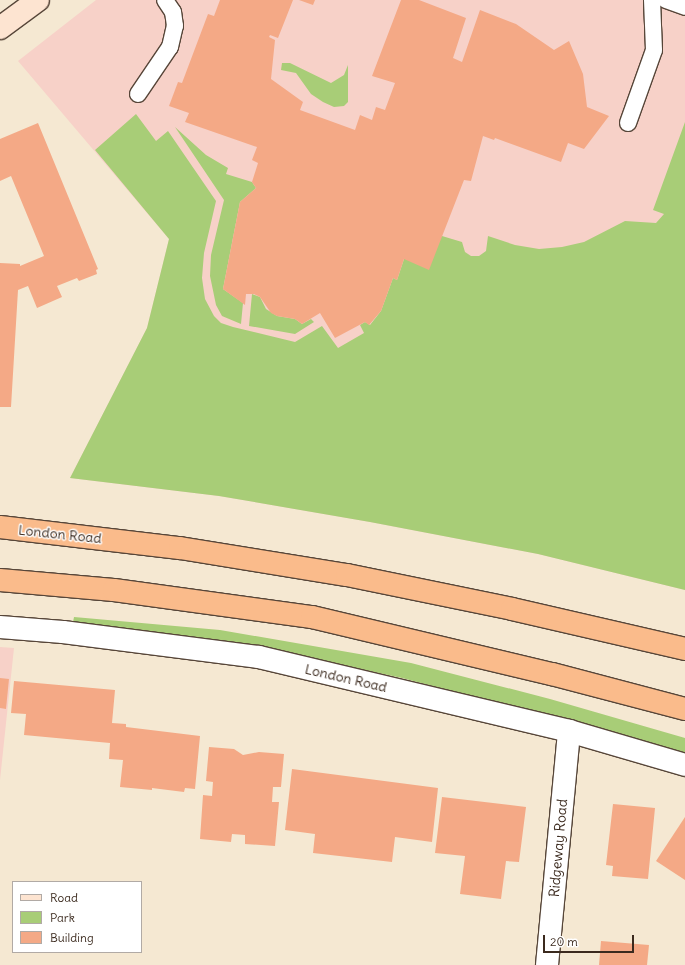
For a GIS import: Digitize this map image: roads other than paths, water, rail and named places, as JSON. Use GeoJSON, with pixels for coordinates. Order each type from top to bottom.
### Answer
{"type":"FeatureCollection","features":[{"type":"Feature","properties":{"kind":"highway","name":"London Road"},"geometry":{"type":"LineString","coordinates":[[0,527],[180,548],[347,575],[512,609],[685,649]]}},
{"type":"Feature","properties":{"kind":"highway"},"geometry":{"type":"LineString","coordinates":[[0,580],[114,590],[312,617],[552,674],[685,709]]}},
{"type":"Feature","properties":{"kind":"street"},"geometry":{"type":"LineString","coordinates":[[0,28],[38,0]]}},
{"type":"Feature","properties":{"kind":"street","name":"London Road"},"geometry":{"type":"LineString","coordinates":[[0,627],[63,632],[259,658],[569,731],[685,766]]}},
{"type":"Feature","properties":{"kind":"street","name":"Ridgeway Road"},"geometry":{"type":"LineString","coordinates":[[547,965],[569,731]]}},
{"type":"Feature","properties":{"kind":"lane"},"geometry":{"type":"LineString","coordinates":[[138,94],[170,47],[175,26],[173,12],[165,0]]}},
{"type":"Feature","properties":{"kind":"lane"},"geometry":{"type":"LineString","coordinates":[[628,123],[654,50],[652,0]]}},
{"type":"Feature","properties":{"kind":"lane"},"geometry":{"type":"LineString","coordinates":[[666,0],[685,7]]}}]}
